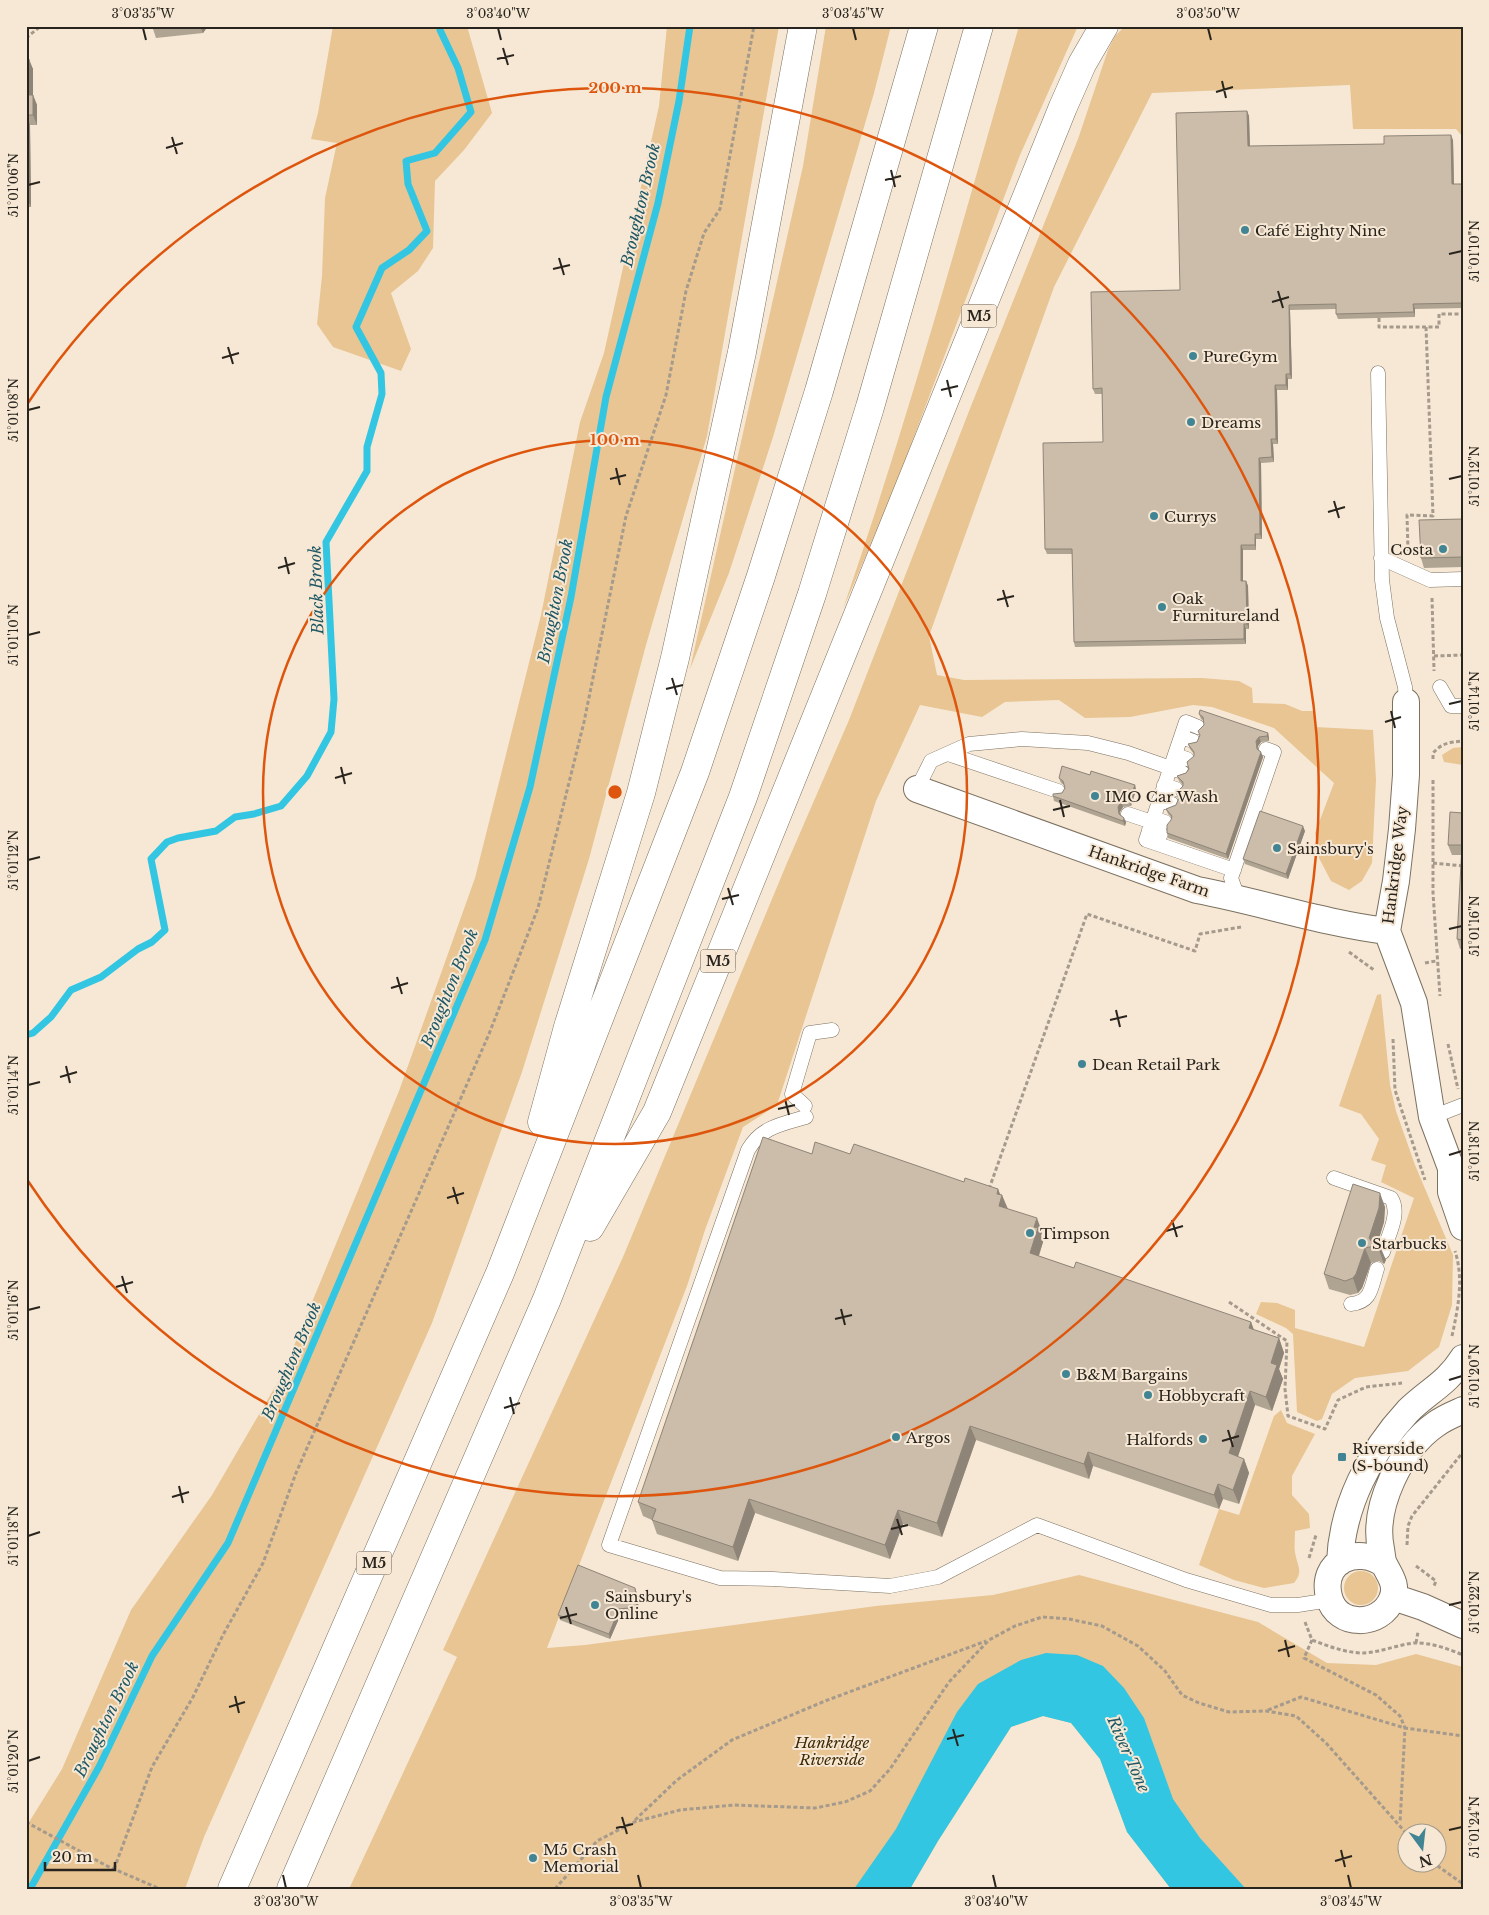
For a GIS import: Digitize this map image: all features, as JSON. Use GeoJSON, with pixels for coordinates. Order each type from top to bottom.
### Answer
{"type":"FeatureCollection","features":[{"type":"Feature","properties":{"kind":"highway","name":"M5"},"geometry":{"type":"LineString","coordinates":[[500,1273],[568,1027],[641,793],[675,658],[742,352],[803,26]]}},
{"type":"Feature","properties":{"kind":"highway","name":"M5"},"geometry":{"type":"LineString","coordinates":[[232,1889],[500,1273],[695,772],[761,576],[818,390],[924,26]]}},
{"type":"Feature","properties":{"kind":"highway","name":"M5"},"geometry":{"type":"LineString","coordinates":[[294,1883],[547,1299],[743,797],[812,594],[870,408],[979,26]]}},
{"type":"Feature","properties":{"kind":"highway","name":"M5"},"geometry":{"type":"LineString","coordinates":[[547,1299],[657,1112],[1063,107],[1082,64],[1104,26]]}},
{"type":"Feature","properties":{"kind":"street","name":"Hankridge Way"},"geometry":{"type":"LineString","coordinates":[[1406,702],[1406,775],[1402,829],[1396,881],[1387,931],[1414,1003],[1432,1117],[1457,1175],[1452,1192],[1458,1236]]}},
{"type":"Feature","properties":{"kind":"street","name":"Hankridge Farm"},"geometry":{"type":"LineString","coordinates":[[917,789],[1197,890],[1238,898],[1344,926],[1387,931]]}},
{"type":"Feature","properties":{"kind":"street"},"geometry":{"type":"LineString","coordinates":[[1457,1348],[1453,1374],[1409,1410],[1385,1439],[1371,1460],[1346,1520],[1341,1538],[1340,1562],[1329,1579],[1327,1589],[1330,1600],[1342,1616],[1362,1621],[1381,1614],[1393,1597],[1394,1583],[1384,1564],[1379,1538],[1385,1493],[1402,1459],[1435,1424],[1463,1410]]}},
{"type":"Feature","properties":{"kind":"street"},"geometry":{"type":"LineString","coordinates":[[1340,1562],[1358,1555],[1368,1556],[1384,1564]]}},
{"type":"Feature","properties":{"kind":"street"},"geometry":{"type":"LineString","coordinates":[[1393,1597],[1458,1619]]}},
{"type":"Feature","properties":{"kind":"lane"},"geometry":{"type":"LineString","coordinates":[[1378,373],[1381,558],[1387,618],[1405,687],[1406,702]]}},
{"type":"Feature","properties":{"kind":"lane"},"geometry":{"type":"LineString","coordinates":[[1381,558],[1430,580],[1463,578]]}},
{"type":"Feature","properties":{"kind":"lane"},"geometry":{"type":"LineString","coordinates":[[1436,683],[1452,706],[1463,706]]}},
{"type":"Feature","properties":{"kind":"lane"},"geometry":{"type":"LineString","coordinates":[[1198,726],[1186,722],[1187,739],[1166,802],[1156,825],[1146,840],[1235,856]]}},
{"type":"Feature","properties":{"kind":"lane"},"geometry":{"type":"LineString","coordinates":[[917,789],[931,761],[969,744],[1022,739],[1088,744],[1179,763]]}},
{"type":"Feature","properties":{"kind":"lane"},"geometry":{"type":"LineString","coordinates":[[1238,898],[1231,878],[1235,856],[1265,765],[1274,752],[1266,749]]}},
{"type":"Feature","properties":{"kind":"lane"},"geometry":{"type":"LineString","coordinates":[[948,754],[1058,791]]}},
{"type":"Feature","properties":{"kind":"lane"},"geometry":{"type":"LineString","coordinates":[[1128,814],[1156,825]]}},
{"type":"Feature","properties":{"kind":"lane"},"geometry":{"type":"LineString","coordinates":[[832,1030],[810,1033],[792,1094],[806,1111],[768,1128],[755,1138],[748,1150],[609,1544],[720,1578],[890,1586],[938,1577],[1037,1525],[1186,1580],[1271,1605],[1330,1600]]}},
{"type":"Feature","properties":{"kind":"lane"},"geometry":{"type":"LineString","coordinates":[[1432,1117],[1463,1105]]}},
{"type":"Feature","properties":{"kind":"lane"},"geometry":{"type":"LineString","coordinates":[[1334,1178],[1391,1198],[1396,1210],[1382,1252]]}},
{"type":"Feature","properties":{"kind":"lane"},"geometry":{"type":"LineString","coordinates":[[1351,1304],[1362,1303],[1367,1298],[1377,1269]]}},
{"type":"Feature","properties":{"kind":"path"},"geometry":{"type":"LineString","coordinates":[[26,38],[41,26]]}},
{"type":"Feature","properties":{"kind":"path"},"geometry":{"type":"LineString","coordinates":[[114,1869],[152,1767],[193,1697],[222,1635],[263,1563],[296,1473],[489,1034],[538,908],[584,722],[626,516],[666,395],[689,282],[704,233],[720,209],[754,26]]}},
{"type":"Feature","properties":{"kind":"path"},"geometry":{"type":"LineString","coordinates":[[1380,318],[1379,327],[1439,327],[1439,314],[1463,314]]}},
{"type":"Feature","properties":{"kind":"path"},"geometry":{"type":"LineString","coordinates":[[1410,570],[1407,515],[1433,516],[1426,327]]}},
{"type":"Feature","properties":{"kind":"path"},"geometry":{"type":"LineString","coordinates":[[1430,580],[1436,683]]}},
{"type":"Feature","properties":{"kind":"path"},"geometry":{"type":"LineString","coordinates":[[1434,656],[1463,655]]}},
{"type":"Feature","properties":{"kind":"path"},"geometry":{"type":"LineString","coordinates":[[1433,753],[1440,745],[1463,741]]}},
{"type":"Feature","properties":{"kind":"path"},"geometry":{"type":"LineString","coordinates":[[1431,746],[1433,767]]}},
{"type":"Feature","properties":{"kind":"path"},"geometry":{"type":"LineString","coordinates":[[1433,775],[1436,961],[1441,1004]]}},
{"type":"Feature","properties":{"kind":"path"},"geometry":{"type":"LineString","coordinates":[[1433,863],[1463,866]]}},
{"type":"Feature","properties":{"kind":"path"},"geometry":{"type":"LineString","coordinates":[[987,1192],[1087,914],[1195,951],[1200,934],[1234,927],[1250,927]]}},
{"type":"Feature","properties":{"kind":"path"},"geometry":{"type":"LineString","coordinates":[[1344,951],[1353,953],[1380,975]]}},
{"type":"Feature","properties":{"kind":"path"},"geometry":{"type":"LineString","coordinates":[[1392,1035],[1395,1090],[1426,1182]]}},
{"type":"Feature","properties":{"kind":"path"},"geometry":{"type":"LineString","coordinates":[[1447,1039],[1463,1105]]}},
{"type":"Feature","properties":{"kind":"path"},"geometry":{"type":"LineString","coordinates":[[1457,1348],[1459,1294],[1458,1236]]}},
{"type":"Feature","properties":{"kind":"path"},"geometry":{"type":"LineString","coordinates":[[1230,1302],[1287,1341],[1285,1389],[1288,1416],[1325,1429],[1338,1400],[1366,1387],[1410,1380]]}},
{"type":"Feature","properties":{"kind":"path"},"geometry":{"type":"LineString","coordinates":[[1407,1552],[1408,1526],[1412,1516],[1463,1452]]}},
{"type":"Feature","properties":{"kind":"path"},"geometry":{"type":"LineString","coordinates":[[1412,1560],[1416,1568],[1436,1581],[1423,1607],[1416,1643]]}},
{"type":"Feature","properties":{"kind":"path"},"geometry":{"type":"LineString","coordinates":[[634,1822],[677,1780],[732,1740],[824,1701],[989,1640],[1015,1626],[1042,1618],[1069,1619],[1102,1626],[1138,1646],[1165,1671],[1182,1695],[1199,1703],[1229,1712],[1266,1711],[1296,1716],[1326,1743],[1399,1822]]}},
{"type":"Feature","properties":{"kind":"path"},"geometry":{"type":"LineString","coordinates":[[555,1889],[596,1841],[634,1822],[680,1810],[734,1805],[815,1808],[845,1802],[870,1790],[890,1769],[949,1682],[989,1640]]}},
{"type":"Feature","properties":{"kind":"path"},"geometry":{"type":"LineString","coordinates":[[1400,1822],[1405,1728],[1400,1716],[1376,1696],[1304,1658],[1312,1640],[1335,1649],[1360,1653],[1378,1652],[1416,1643],[1450,1649],[1463,1655]]}},
{"type":"Feature","properties":{"kind":"path"},"geometry":{"type":"LineString","coordinates":[[1266,1711],[1301,1697],[1405,1728],[1463,1736]]}},
{"type":"Feature","properties":{"kind":"path"},"geometry":{"type":"LineString","coordinates":[[26,1822],[107,1866],[160,1889]]}},
{"type":"Feature","properties":{"kind":"path"},"geometry":{"type":"LineString","coordinates":[[1446,1872],[1463,1884]]}},
{"type":"Feature","properties":{"kind":"green space"},"geometry":{"type":"Polygon","coordinates":[[[333,26],[467,26],[492,113],[464,150],[435,181],[433,248],[418,271],[391,293],[411,349],[401,371],[333,347],[317,324],[322,276],[325,198],[337,143],[311,139],[318,113],[333,26]]]}},
{"type":"Feature","properties":{"kind":"green space"},"geometry":{"type":"Polygon","coordinates":[[[667,26],[779,26],[707,436],[646,645],[589,859],[522,1072],[432,1323],[204,1837],[185,1889],[26,1889],[26,1827],[62,1769],[131,1610],[212,1495],[282,1375],[399,1091],[475,878],[541,615],[580,422],[604,353],[659,106],[667,26]]]}},
{"type":"Feature","properties":{"kind":"green space"},"geometry":{"type":"Polygon","coordinates":[[[826,26],[891,26],[874,93],[773,437],[729,573],[690,669],[803,166],[826,26]]]}},
{"type":"Feature","properties":{"kind":"green space"},"geometry":{"type":"Polygon","coordinates":[[[1019,26],[1078,26],[1020,155],[894,490],[843,609],[913,392],[1019,26]]]}},
{"type":"Feature","properties":{"kind":"green space","name":"Hankridge Riverside"},"geometry":{"type":"Polygon","coordinates":[[[1125,26],[1463,26],[1463,137],[1456,129],[1353,129],[1350,85],[1152,93],[1054,287],[929,636],[937,675],[964,680],[1202,678],[1239,681],[1252,688],[1253,703],[1285,704],[1302,711],[1314,711],[1315,727],[1373,730],[1376,779],[1372,863],[1362,881],[1349,890],[1331,881],[1319,858],[1315,833],[1334,783],[1274,728],[1212,707],[1193,705],[1130,717],[1085,718],[1059,700],[1005,702],[982,717],[920,705],[876,801],[777,1105],[743,1127],[705,1230],[687,1286],[547,1648],[585,1645],[876,1606],[993,1595],[1079,1575],[1258,1622],[1327,1663],[1376,1665],[1416,1654],[1463,1667],[1463,1889],[1171,1889],[1127,1832],[1100,1759],[1071,1723],[1043,1716],[1011,1727],[938,1841],[910,1889],[349,1889],[457,1657],[443,1650],[623,1257],[787,863],[849,720],[971,406],[1078,139],[1108,50],[1115,36],[1125,26]]]}},
{"type":"Feature","properties":{"kind":"green space"},"geometry":{"type":"Polygon","coordinates":[[[1463,747],[1463,765],[1444,762],[1442,755],[1453,748],[1463,747]]]}},
{"type":"Feature","properties":{"kind":"green space"},"geometry":{"type":"Polygon","coordinates":[[[1381,994],[1390,1085],[1396,1111],[1415,1165],[1453,1255],[1452,1305],[1439,1347],[1408,1371],[1355,1378],[1332,1394],[1322,1419],[1317,1421],[1297,1412],[1293,1334],[1286,1328],[1256,1314],[1261,1302],[1277,1303],[1295,1310],[1295,1328],[1364,1347],[1414,1198],[1381,1182],[1386,1165],[1371,1160],[1379,1139],[1361,1114],[1339,1106],[1377,995],[1381,994]]]}},
{"type":"Feature","properties":{"kind":"green space"},"geometry":{"type":"Polygon","coordinates":[[[1281,1410],[1287,1423],[1315,1434],[1292,1476],[1292,1495],[1309,1514],[1310,1528],[1295,1531],[1295,1550],[1299,1575],[1294,1583],[1264,1588],[1234,1580],[1199,1565],[1219,1509],[1239,1515],[1274,1416],[1281,1410]]]}},
{"type":"Feature","properties":{"kind":"green space"},"geometry":{"type":"Polygon","coordinates":[[[1361,1571],[1373,1576],[1378,1588],[1373,1600],[1361,1605],[1349,1600],[1344,1588],[1349,1576],[1361,1571]]]}},
{"type":"Feature","properties":{"kind":"water","name":"River Tone"},"geometry":{"type":"Polygon","coordinates":[[[1046,1653],[1077,1655],[1103,1666],[1124,1688],[1144,1718],[1173,1799],[1200,1838],[1246,1889],[1171,1889],[1127,1832],[1100,1759],[1071,1723],[1043,1716],[1011,1727],[938,1841],[910,1889],[854,1889],[896,1829],[957,1712],[978,1684],[1021,1660],[1046,1653]]]}},
{"type":"Feature","properties":{"kind":"building"},"geometry":{"type":"Polygon","coordinates":[[[26,59],[29,59],[29,95],[33,95],[33,115],[27,115],[27,198],[26,198],[26,59]]]}},
{"type":"Feature","properties":{"kind":"building"},"geometry":{"type":"Polygon","coordinates":[[[1247,111],[1248,146],[1384,144],[1384,136],[1451,135],[1452,184],[1463,184],[1463,303],[1413,304],[1414,312],[1336,314],[1336,304],[1289,305],[1290,374],[1286,374],[1286,385],[1275,385],[1276,439],[1271,439],[1272,457],[1259,458],[1260,534],[1255,534],[1255,545],[1241,545],[1241,581],[1246,581],[1247,624],[1244,624],[1244,639],[1074,642],[1072,549],[1045,549],[1043,443],[1103,442],[1102,388],[1093,389],[1091,292],[1180,290],[1176,113],[1247,111]]]}},
{"type":"Feature","properties":{"kind":"building","name":"Costa"},"geometry":{"type":"Polygon","coordinates":[[[1463,519],[1463,557],[1421,558],[1419,520],[1463,519]]]}},
{"type":"Feature","properties":{"kind":"building"},"geometry":{"type":"Polygon","coordinates":[[[1200,710],[1268,733],[1267,736],[1259,737],[1256,741],[1257,749],[1261,752],[1226,854],[1167,833],[1167,825],[1172,816],[1166,809],[1176,805],[1179,798],[1176,793],[1183,786],[1183,782],[1177,776],[1186,773],[1189,769],[1187,762],[1194,756],[1194,752],[1188,744],[1197,742],[1200,735],[1198,731],[1204,725],[1203,717],[1199,714],[1200,710]]]}},
{"type":"Feature","properties":{"kind":"building","name":"IMO Car Wash"},"geometry":{"type":"Polygon","coordinates":[[[1062,766],[1090,775],[1091,771],[1135,785],[1129,801],[1121,802],[1118,807],[1119,814],[1124,818],[1123,821],[1053,796],[1053,794],[1062,793],[1065,788],[1063,781],[1059,778],[1062,766]]]}},
{"type":"Feature","properties":{"kind":"building","name":"Sainsbury's"},"geometry":{"type":"Polygon","coordinates":[[[1260,811],[1303,826],[1286,874],[1243,859],[1260,811]]]}},
{"type":"Feature","properties":{"kind":"building"},"geometry":{"type":"Polygon","coordinates":[[[1450,812],[1463,813],[1463,940],[1457,939],[1462,845],[1448,845],[1450,812]]]}},
{"type":"Feature","properties":{"kind":"building"},"geometry":{"type":"Polygon","coordinates":[[[763,1137],[812,1154],[815,1142],[850,1154],[854,1144],[964,1182],[965,1178],[998,1189],[997,1194],[1002,1195],[999,1206],[1037,1218],[1034,1227],[1038,1228],[1030,1253],[1074,1268],[1076,1262],[1251,1322],[1249,1328],[1279,1338],[1271,1363],[1277,1365],[1266,1397],[1250,1391],[1229,1453],[1244,1459],[1233,1490],[1218,1484],[1214,1495],[1088,1452],[1084,1464],[970,1426],[937,1523],[898,1510],[885,1545],[749,1499],[733,1547],[652,1520],[656,1509],[638,1502],[763,1137]]]}},
{"type":"Feature","properties":{"kind":"building"},"geometry":{"type":"Polygon","coordinates":[[[1353,1184],[1380,1193],[1379,1208],[1369,1238],[1374,1245],[1380,1246],[1379,1250],[1374,1246],[1365,1248],[1356,1274],[1353,1278],[1345,1281],[1324,1274],[1353,1184]]]}},
{"type":"Feature","properties":{"kind":"building","name":"Sainsbury's Online"},"geometry":{"type":"Polygon","coordinates":[[[578,1565],[635,1588],[637,1607],[619,1609],[609,1634],[558,1615],[578,1565]]]}},
{"type":"Feature","properties":{"kind":"waterway","name":"Black Brook"},"geometry":{"type":"LineString","coordinates":[[26,1035],[33,1033],[51,1017],[71,990],[101,977],[138,949],[152,942],[165,930],[151,859],[167,842],[216,831],[235,817],[254,814],[281,806],[307,776],[331,732],[334,699],[326,542],[367,471],[367,447],[382,394],[381,373],[356,327],[382,268],[409,250],[427,231],[408,184],[406,161],[435,153],[471,112],[458,68],[440,30],[440,26]]}},
{"type":"Feature","properties":{"kind":"waterway","name":"Broughton Brook"},"geometry":{"type":"LineString","coordinates":[[30,1889],[99,1767],[152,1656],[228,1543],[485,940],[530,787],[571,597],[606,397],[658,203],[679,101],[690,26]]}},
{"type":"Feature","properties":{"kind":"place","name":"Café Eighty Nine"},"geometry":{"type":"Point","coordinates":[1245,230]}},
{"type":"Feature","properties":{"kind":"place","name":"PureGym"},"geometry":{"type":"Point","coordinates":[1193,356]}},
{"type":"Feature","properties":{"kind":"place","name":"Dreams"},"geometry":{"type":"Point","coordinates":[1191,422]}},
{"type":"Feature","properties":{"kind":"place","name":"Currys"},"geometry":{"type":"Point","coordinates":[1154,516]}},
{"type":"Feature","properties":{"kind":"place","name":"Costa"},"geometry":{"type":"Point","coordinates":[1443,549]}},
{"type":"Feature","properties":{"kind":"place","name":"Oak Furnitureland"},"geometry":{"type":"Point","coordinates":[1162,607]}},
{"type":"Feature","properties":{"kind":"place","name":"IMO Car Wash"},"geometry":{"type":"Point","coordinates":[1095,796]}},
{"type":"Feature","properties":{"kind":"place","name":"Sainsbury's"},"geometry":{"type":"Point","coordinates":[1277,848]}},
{"type":"Feature","properties":{"kind":"place","name":"Dean Retail Park"},"geometry":{"type":"Point","coordinates":[1082,1064]}},
{"type":"Feature","properties":{"kind":"place","name":"Timpson"},"geometry":{"type":"Point","coordinates":[1030,1233]}},
{"type":"Feature","properties":{"kind":"place","name":"Starbucks"},"geometry":{"type":"Point","coordinates":[1362,1243]}},
{"type":"Feature","properties":{"kind":"place","name":"B&M Bargains"},"geometry":{"type":"Point","coordinates":[1066,1374]}},
{"type":"Feature","properties":{"kind":"place","name":"Hobbycraft"},"geometry":{"type":"Point","coordinates":[1148,1395]}},
{"type":"Feature","properties":{"kind":"place","name":"Argos"},"geometry":{"type":"Point","coordinates":[896,1437]}},
{"type":"Feature","properties":{"kind":"place","name":"Halfords"},"geometry":{"type":"Point","coordinates":[1203,1439]}},
{"type":"Feature","properties":{"kind":"place","name":"Riverside (S-bound)"},"geometry":{"type":"Point","coordinates":[1342,1457]}},
{"type":"Feature","properties":{"kind":"place","name":"Sainsbury's Online"},"geometry":{"type":"Point","coordinates":[595,1605]}},
{"type":"Feature","properties":{"kind":"place","name":"M5 Crash Memorial"},"geometry":{"type":"Point","coordinates":[533,1858]}}]}
